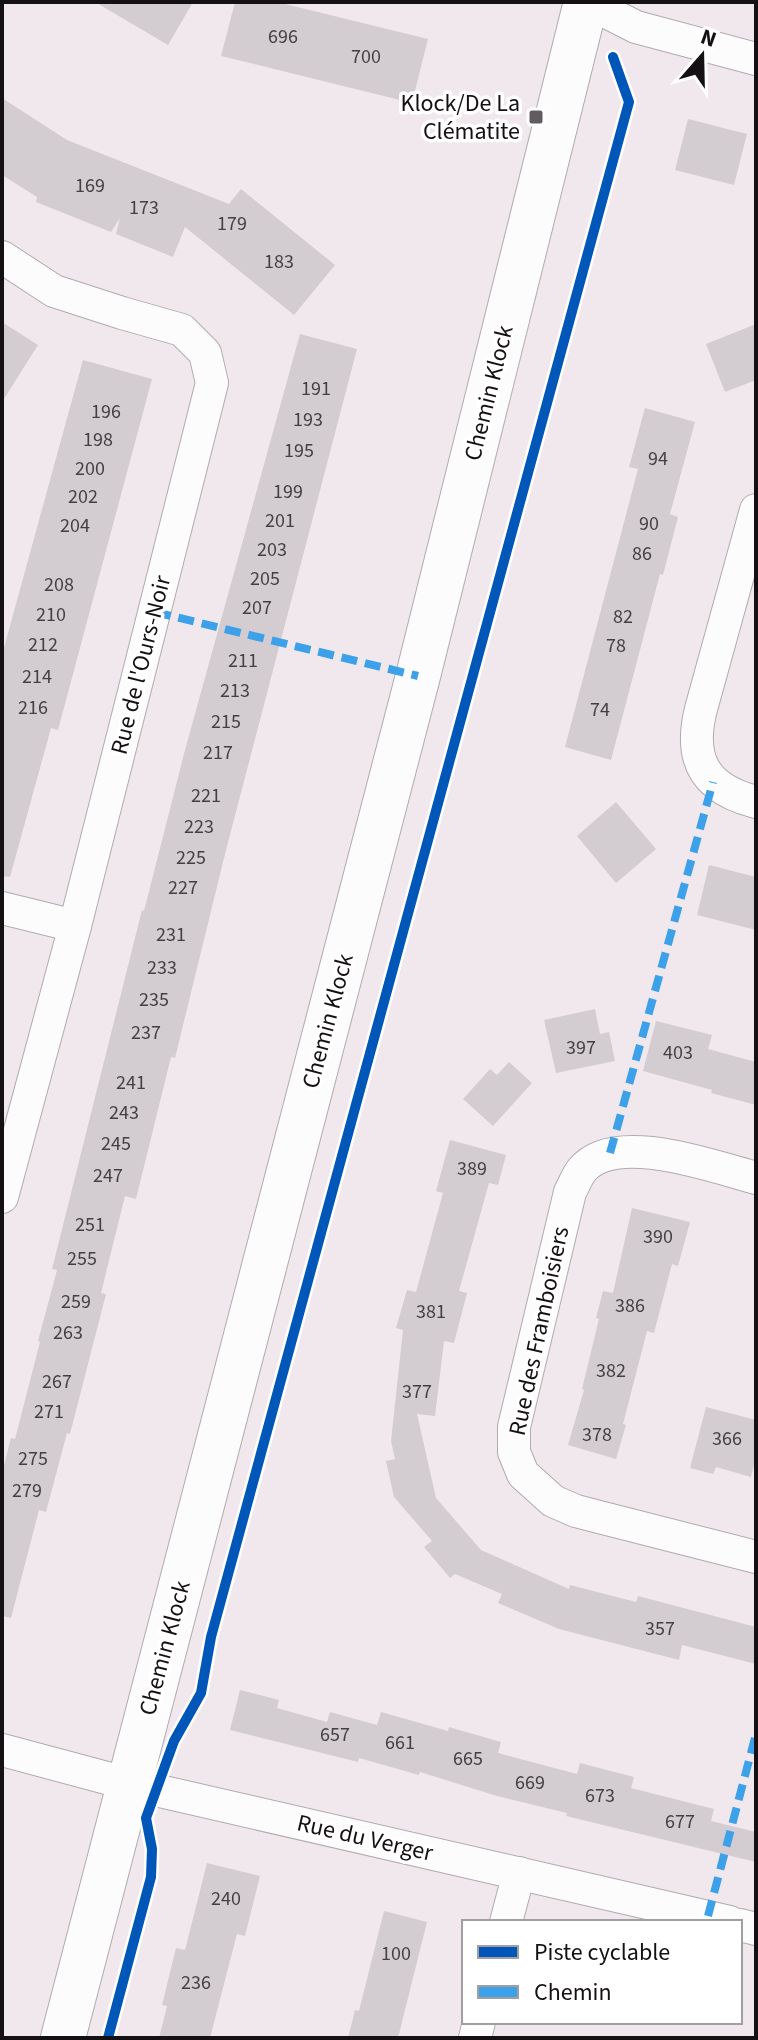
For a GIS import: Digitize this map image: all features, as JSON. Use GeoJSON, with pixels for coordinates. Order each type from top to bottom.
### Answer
{"type":"FeatureCollection","features":[{"type":"Feature","properties":{"kind":"main road","name":"Chemin Klock"},"geometry":{"type":"LineString","coordinates":[[63,2038],[418,676],[587,2]]}},
{"type":"Feature","properties":{"kind":"street"},"geometry":{"type":"LineString","coordinates":[[587,2],[636,27],[756,59]]}},
{"type":"Feature","properties":{"kind":"street","name":"Rue de l'Ours-Noir"},"geometry":{"type":"LineString","coordinates":[[2,257],[54,291],[182,330],[205,353],[212,383],[75,926],[2,1197]]}},
{"type":"Feature","properties":{"kind":"street"},"geometry":{"type":"LineString","coordinates":[[756,510],[696,726],[700,762],[713,782],[734,796],[756,802]]}},
{"type":"Feature","properties":{"kind":"street"},"geometry":{"type":"LineString","coordinates":[[2,908],[75,926]]}},
{"type":"Feature","properties":{"kind":"street","name":"Rue des Framboisiers"},"geometry":{"type":"LineString","coordinates":[[756,1178],[664,1155],[632,1151],[610,1153],[594,1159],[582,1170],[570,1192],[514,1427],[514,1452],[523,1474],[553,1501],[576,1511],[756,1557]]}},
{"type":"Feature","properties":{"kind":"street","name":"Rue du Verger"},"geometry":{"type":"LineString","coordinates":[[2,1750],[129,1784],[721,1920]]}},
{"type":"Feature","properties":{"kind":"street"},"geometry":{"type":"LineString","coordinates":[[507,1920],[519,1873]]}},
{"type":"Feature","properties":{"kind":"building"},"geometry":{"type":"Polygon","coordinates":[[[95,2],[193,2],[168,45],[95,2]]]}},
{"type":"Feature","properties":{"kind":"building"},"geometry":{"type":"Polygon","coordinates":[[[235,2],[277,2],[428,39],[412,103],[221,56],[235,2]]]}},
{"type":"Feature","properties":{"kind":"building"},"geometry":{"type":"Polygon","coordinates":[[[2,98],[67,140],[229,204],[241,189],[335,265],[294,315],[185,227],[173,257],[116,234],[120,218],[111,232],[36,202],[37,197],[2,175],[2,98]]]}},
{"type":"Feature","properties":{"kind":"building"},"geometry":{"type":"Polygon","coordinates":[[[688,119],[747,134],[734,185],[675,170],[688,119]]]}},
{"type":"Feature","properties":{"kind":"building"},"geometry":{"type":"Polygon","coordinates":[[[2,322],[38,345],[2,402],[2,322]]]}},
{"type":"Feature","properties":{"kind":"building"},"geometry":{"type":"Polygon","coordinates":[[[756,324],[756,380],[725,392],[706,344],[756,324]]]}},
{"type":"Feature","properties":{"kind":"building"},"geometry":{"type":"Polygon","coordinates":[[[300,334],[357,349],[136,1199],[125,1196],[101,1293],[106,1294],[70,1434],[67,1433],[46,1512],[39,1510],[11,1618],[2,1616],[2,1473],[11,1438],[15,1439],[40,1342],[57,1270],[52,1269],[142,910],[300,334]]]}},
{"type":"Feature","properties":{"kind":"building"},"geometry":{"type":"Polygon","coordinates":[[[83,360],[152,379],[58,730],[51,728],[10,877],[2,876],[2,655],[83,360]]]}},
{"type":"Feature","properties":{"kind":"building"},"geometry":{"type":"Polygon","coordinates":[[[645,408],[695,422],[670,514],[678,517],[611,760],[565,747],[638,469],[629,467],[645,408]]]}},
{"type":"Feature","properties":{"kind":"building"},"geometry":{"type":"Polygon","coordinates":[[[616,802],[656,849],[616,883],[577,836],[616,802]]]}},
{"type":"Feature","properties":{"kind":"building"},"geometry":{"type":"Polygon","coordinates":[[[709,865],[756,877],[756,930],[697,915],[709,865]]]}},
{"type":"Feature","properties":{"kind":"building"},"geometry":{"type":"Polygon","coordinates":[[[595,1009],[600,1034],[609,1032],[615,1061],[556,1073],[544,1020],[595,1009]]]}},
{"type":"Feature","properties":{"kind":"building"},"geometry":{"type":"Polygon","coordinates":[[[656,1021],[712,1035],[708,1049],[756,1062],[756,1105],[643,1071],[656,1021]]]}},
{"type":"Feature","properties":{"kind":"building"},"geometry":{"type":"Polygon","coordinates":[[[509,1062],[532,1083],[493,1126],[463,1099],[490,1069],[497,1075],[509,1062]]]}},
{"type":"Feature","properties":{"kind":"building"},"geometry":{"type":"Polygon","coordinates":[[[450,1140],[506,1155],[498,1185],[489,1183],[459,1291],[467,1293],[454,1343],[444,1341],[435,1416],[417,1414],[436,1498],[481,1550],[569,1589],[570,1585],[636,1602],[638,1596],[756,1627],[756,1664],[682,1645],[679,1660],[559,1629],[498,1603],[502,1594],[455,1574],[450,1578],[424,1547],[432,1541],[394,1497],[386,1461],[395,1459],[391,1441],[403,1330],[396,1328],[407,1290],[416,1292],[443,1193],[436,1191],[450,1140]]]}},
{"type":"Feature","properties":{"kind":"building"},"geometry":{"type":"Polygon","coordinates":[[[632,1208],[690,1222],[678,1266],[672,1264],[654,1333],[647,1331],[616,1459],[568,1445],[584,1390],[603,1291],[613,1293],[632,1208]]]}},
{"type":"Feature","properties":{"kind":"building"},"geometry":{"type":"Polygon","coordinates":[[[706,1407],[756,1420],[756,1457],[751,1477],[716,1467],[713,1474],[690,1468],[706,1407]]]}},
{"type":"Feature","properties":{"kind":"building"},"geometry":{"type":"Polygon","coordinates":[[[240,1690],[279,1700],[277,1708],[327,1722],[330,1712],[377,1725],[381,1712],[501,1742],[498,1753],[577,1774],[580,1763],[634,1777],[631,1788],[714,1809],[711,1821],[756,1832],[756,1862],[566,1816],[567,1813],[497,1796],[420,1772],[419,1775],[359,1758],[358,1762],[230,1730],[240,1690]]]}},
{"type":"Feature","properties":{"kind":"building"},"geometry":{"type":"Polygon","coordinates":[[[207,1863],[260,1876],[245,1936],[237,1934],[210,2038],[159,2038],[167,2006],[162,2005],[176,1948],[185,1950],[207,1863]]]}},
{"type":"Feature","properties":{"kind":"building"},"geometry":{"type":"Polygon","coordinates":[[[384,1911],[427,1922],[398,2038],[348,2038],[355,2010],[359,2011],[384,1911]]]}},
{"type":"Feature","properties":{"kind":"marked path"},"geometry":{"type":"LineString","coordinates":[[155,612],[418,676]]}},
{"type":"Feature","properties":{"kind":"marked path"},"geometry":{"type":"LineString","coordinates":[[610,1153],[713,782]]}},
{"type":"Feature","properties":{"kind":"marked path"},"geometry":{"type":"LineString","coordinates":[[708,1916],[756,1734]]}},
{"type":"Feature","properties":{"kind":"cycle path"},"geometry":{"type":"LineString","coordinates":[[108,2038],[151,1877],[152,1849],[146,1818],[174,1741],[201,1693],[211,1637],[629,102],[613,57]]}},
{"type":"Feature","properties":{"kind":"place","name":"Klock/De La Clématite"},"geometry":{"type":"Point","coordinates":[536,117]}}]}
